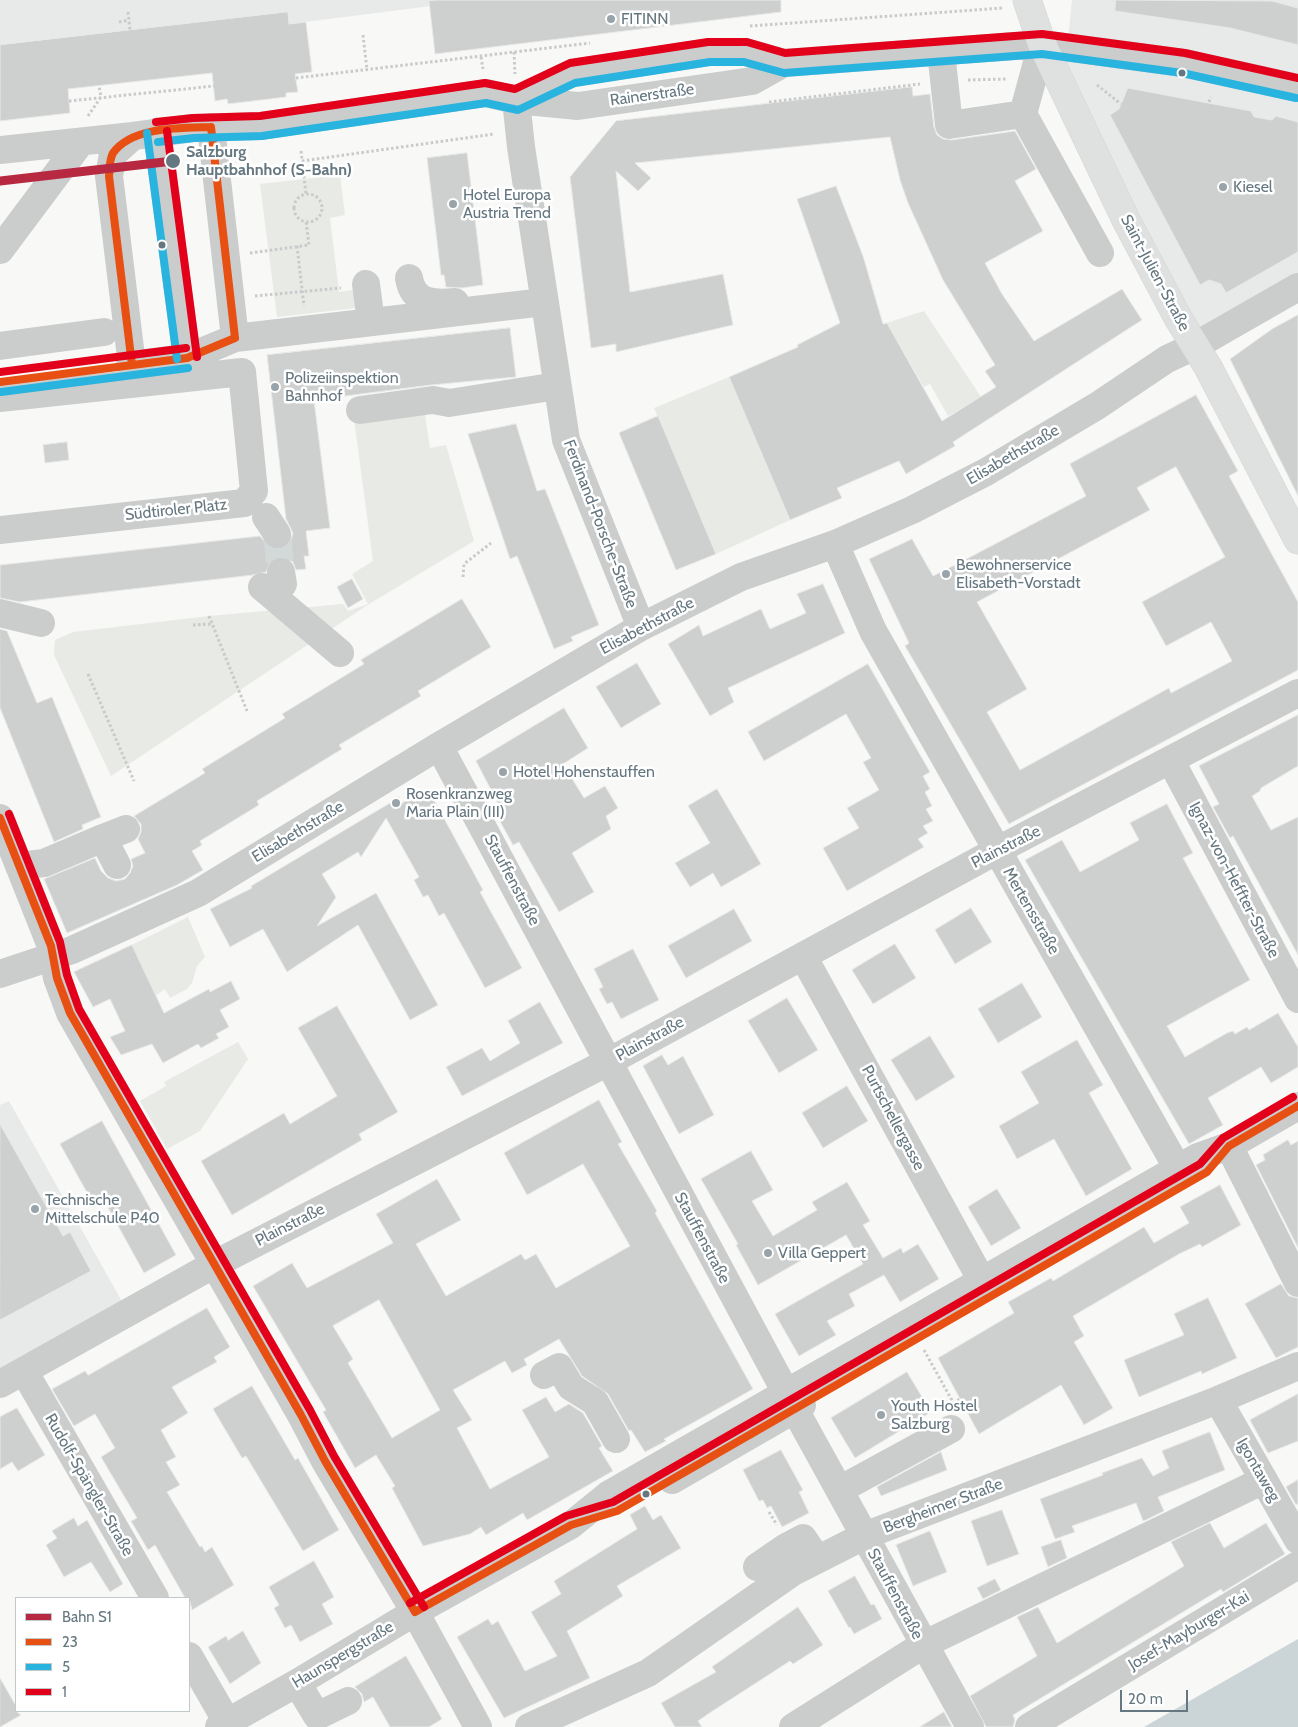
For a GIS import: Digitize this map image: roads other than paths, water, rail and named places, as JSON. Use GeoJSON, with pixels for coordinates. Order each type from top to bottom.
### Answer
{"type":"FeatureCollection","features":[{"type":"Feature","properties":{"kind":"main road","name":"Saint-Julien-Straße"},"geometry":{"type":"LineString","coordinates":[[1027,0],[1042,44],[1126,220],[1208,367],[1298,540]]}},
{"type":"Feature","properties":{"kind":"street","name":"Rainerstraße"},"geometry":{"type":"LineString","coordinates":[[516,100],[572,73],[709,52],[745,52],[784,63],[1042,44],[1184,63],[1298,88]]}},
{"type":"Feature","properties":{"kind":"street"},"geometry":{"type":"LineString","coordinates":[[1042,44],[1026,102],[1100,253]]}},
{"type":"Feature","properties":{"kind":"street"},"geometry":{"type":"LineString","coordinates":[[941,52],[949,125],[1026,102]]}},
{"type":"Feature","properties":{"kind":"street"},"geometry":{"type":"LineString","coordinates":[[0,150],[80,143],[211,127],[261,126],[486,92],[516,100]]}},
{"type":"Feature","properties":{"kind":"street","name":"Ferdinand-Porsche-Straße"},"geometry":{"type":"LineString","coordinates":[[516,100],[521,147],[566,440],[641,627]]}},
{"type":"Feature","properties":{"kind":"street"},"geometry":{"type":"LineString","coordinates":[[211,127],[235,338]]}},
{"type":"Feature","properties":{"kind":"street"},"geometry":{"type":"LineString","coordinates":[[145,134],[187,358]]}},
{"type":"Feature","properties":{"kind":"street"},"geometry":{"type":"LineString","coordinates":[[132,365],[109,176],[113,154],[145,134]]}},
{"type":"Feature","properties":{"kind":"street"},"geometry":{"type":"LineString","coordinates":[[0,250],[80,143]]}},
{"type":"Feature","properties":{"kind":"street"},"geometry":{"type":"LineString","coordinates":[[409,278],[414,290],[422,298],[434,304],[507,296],[517,305]]}},
{"type":"Feature","properties":{"kind":"street"},"geometry":{"type":"LineString","coordinates":[[366,284],[371,322]]}},
{"type":"Feature","properties":{"kind":"street","name":"Elisabethstraße"},"geometry":{"type":"LineString","coordinates":[[0,974],[72,950],[198,893],[439,746],[641,627],[741,577],[835,544],[912,510],[986,472],[1097,406],[1167,359],[1195,346],[1298,287]]}},
{"type":"Feature","properties":{"kind":"street"},"geometry":{"type":"LineString","coordinates":[[0,382],[187,358],[235,338],[544,302]]}},
{"type":"Feature","properties":{"kind":"street"},"geometry":{"type":"LineString","coordinates":[[0,346],[104,332]]}},
{"type":"Feature","properties":{"kind":"street","name":"Südtiroler Platz"},"geometry":{"type":"LineString","coordinates":[[0,398],[242,372],[254,491],[244,502],[0,530]]}},
{"type":"Feature","properties":{"kind":"street"},"geometry":{"type":"LineString","coordinates":[[360,410],[434,400],[449,404],[557,386]]}},
{"type":"Feature","properties":{"kind":"street","name":"Mertensstraße"},"geometry":{"type":"LineString","coordinates":[[835,544],[873,631],[1178,1169]]}},
{"type":"Feature","properties":{"kind":"street"},"geometry":{"type":"LineString","coordinates":[[275,581],[340,652]]}},
{"type":"Feature","properties":{"kind":"street"},"geometry":{"type":"LineString","coordinates":[[0,613],[41,623]]}},
{"type":"Feature","properties":{"kind":"street","name":"Plainstraße"},"geometry":{"type":"LineString","coordinates":[[0,1384],[213,1265],[608,1062],[803,956],[847,920],[996,851],[1298,693]]}},
{"type":"Feature","properties":{"kind":"street","name":"Stauffenstraße"},"geometry":{"type":"LineString","coordinates":[[439,746],[790,1401],[840,1489],[923,1645],[970,1727]]}},
{"type":"Feature","properties":{"kind":"street","name":"Ignaz-von-Heffter-Straße"},"geometry":{"type":"LineString","coordinates":[[1170,760],[1298,999]]}},
{"type":"Feature","properties":{"kind":"street"},"geometry":{"type":"LineString","coordinates":[[0,818],[51,946],[57,978],[70,1013],[325,1461],[415,1612],[478,1727]]}},
{"type":"Feature","properties":{"kind":"street"},"geometry":{"type":"LineString","coordinates":[[19,866],[44,863],[114,834],[117,865]]}},
{"type":"Feature","properties":{"kind":"street","name":"Purtschellergasse"},"geometry":{"type":"LineString","coordinates":[[803,956],[982,1281]]}},
{"type":"Feature","properties":{"kind":"street","name":"Haunspergstraße"},"geometry":{"type":"LineString","coordinates":[[223,1725],[415,1612],[571,1525],[608,1495],[790,1401],[982,1281],[1198,1157],[1229,1146],[1298,1106]]}},
{"type":"Feature","properties":{"kind":"street"},"geometry":{"type":"LineString","coordinates":[[790,1401],[1207,1172],[1229,1146],[1298,1283]]}},
{"type":"Feature","properties":{"kind":"street","name":"Bergheimer Straße"},"geometry":{"type":"LineString","coordinates":[[529,1727],[648,1674],[793,1572],[817,1558],[864,1536],[1218,1400],[1298,1366]]}},
{"type":"Feature","properties":{"kind":"street"},"geometry":{"type":"LineString","coordinates":[[544,1375],[559,1367],[571,1387],[595,1402],[616,1439]]}},
{"type":"Feature","properties":{"kind":"street","name":"Rudolf-Spängler-Straße"},"geometry":{"type":"LineString","coordinates":[[24,1371],[154,1597]]}},
{"type":"Feature","properties":{"kind":"street","name":"Igontaweg"},"geometry":{"type":"LineString","coordinates":[[1218,1400],[1298,1540]]}},
{"type":"Feature","properties":{"kind":"street"},"geometry":{"type":"LineString","coordinates":[[840,1489],[954,1414]]}},
{"type":"Feature","properties":{"kind":"street"},"geometry":{"type":"LineString","coordinates":[[794,1727],[923,1645],[1264,1480]]}},
{"type":"Feature","properties":{"kind":"street"},"geometry":{"type":"LineString","coordinates":[[757,1567],[803,1538],[817,1558]]}},
{"type":"Feature","properties":{"kind":"street","name":"Josef-Mayburger-Kai"},"geometry":{"type":"LineString","coordinates":[[1029,1727],[1298,1565]]}},
{"type":"Feature","properties":{"kind":"street"},"geometry":{"type":"LineString","coordinates":[[190,1658],[223,1725]]}},
{"type":"Feature","properties":{"kind":"street"},"geometry":{"type":"LineString","coordinates":[[297,1683],[317,1716],[348,1701]]}},
{"type":"Feature","properties":{"kind":"tunnel"},"geometry":{"type":"LineString","coordinates":[[277,534],[281,572]]}},
{"type":"Feature","properties":{"kind":"rail line","name":"S1"},"geometry":{"type":"LineString","coordinates":[[0,181],[173,161]]}},
{"type":"Feature","properties":{"kind":"place","name":"FITINN"},"geometry":{"type":"Point","coordinates":[611,19]}},
{"type":"Feature","properties":{"kind":"place","name":"Salzburg Hauptbahnhof (S-Bahn)"},"geometry":{"type":"Point","coordinates":[173,161]}},
{"type":"Feature","properties":{"kind":"place","name":"Kiesel"},"geometry":{"type":"Point","coordinates":[1223,187]}},
{"type":"Feature","properties":{"kind":"place","name":"Hotel Europa Austria Trend"},"geometry":{"type":"Point","coordinates":[453,204]}},
{"type":"Feature","properties":{"kind":"place","name":"Polizeiinspektion Bahnhof"},"geometry":{"type":"Point","coordinates":[275,387]}},
{"type":"Feature","properties":{"kind":"place","name":"Bewohnerservice Elisabeth-Vorstadt"},"geometry":{"type":"Point","coordinates":[946,574]}},
{"type":"Feature","properties":{"kind":"place","name":"Hotel Hohenstauffen"},"geometry":{"type":"Point","coordinates":[503,772]}},
{"type":"Feature","properties":{"kind":"place","name":"Rosenkranzweg Maria Plain (III)"},"geometry":{"type":"Point","coordinates":[396,803]}},
{"type":"Feature","properties":{"kind":"place","name":"Technische Mittelschule P40"},"geometry":{"type":"Point","coordinates":[35,1209]}},
{"type":"Feature","properties":{"kind":"place","name":"Villa Geppert"},"geometry":{"type":"Point","coordinates":[768,1253]}},
{"type":"Feature","properties":{"kind":"place","name":"Youth Hostel Salzburg"},"geometry":{"type":"Point","coordinates":[881,1415]}}]}
